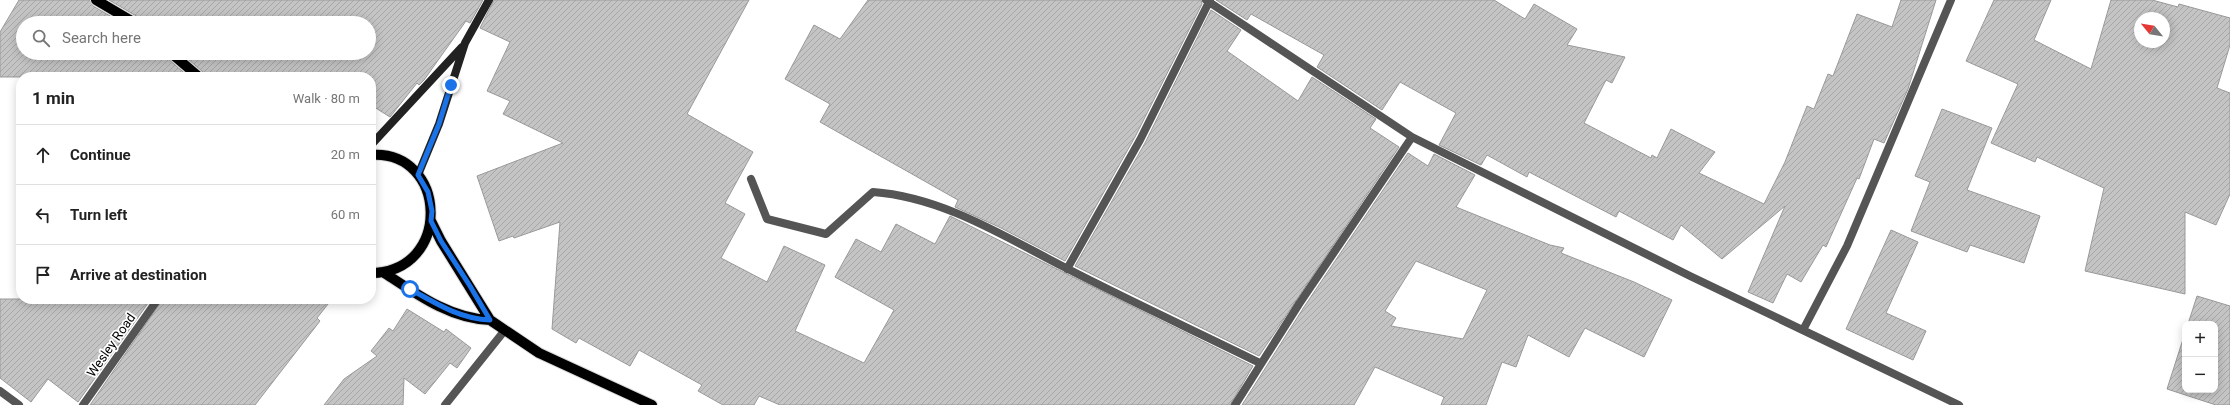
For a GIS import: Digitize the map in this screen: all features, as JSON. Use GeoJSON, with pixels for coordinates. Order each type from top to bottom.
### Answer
{"type":"FeatureCollection","features":[{"type":"Feature","properties":{"kind":"main road"},"geometry":{"type":"LineString","coordinates":[[96,0],[123,16]]}},
{"type":"Feature","properties":{"kind":"main road"},"geometry":{"type":"LineString","coordinates":[[418,175],[439,124],[465,44],[488,0]]}},
{"type":"Feature","properties":{"kind":"main road"},"geometry":{"type":"LineString","coordinates":[[376,140],[465,44]]}},
{"type":"Feature","properties":{"kind":"main road"},"geometry":{"type":"LineString","coordinates":[[179,60],[192,72]]}},
{"type":"Feature","properties":{"kind":"main road"},"geometry":{"type":"LineString","coordinates":[[376,155],[386,156],[398,160],[418,175],[430,202],[431,221],[425,241],[412,258],[394,269],[376,273]]}},
{"type":"Feature","properties":{"kind":"main road"},"geometry":{"type":"LineString","coordinates":[[431,221],[441,241],[490,320],[539,353],[652,405]]}},
{"type":"Feature","properties":{"kind":"main road"},"geometry":{"type":"LineString","coordinates":[[383,272],[446,309],[474,320],[490,320]]}},
{"type":"Feature","properties":{"kind":"street"},"geometry":{"type":"LineString","coordinates":[[1803,330],[1847,246],[1951,0]]}},
{"type":"Feature","properties":{"kind":"street"},"geometry":{"type":"LineString","coordinates":[[1067,269],[1140,140],[1208,1],[1412,137],[1690,276],[1959,405]]}},
{"type":"Feature","properties":{"kind":"street"},"geometry":{"type":"LineString","coordinates":[[1235,405],[1260,363],[1412,137]]}},
{"type":"Feature","properties":{"kind":"street"},"geometry":{"type":"LineString","coordinates":[[751,179],[767,220],[826,234],[873,192],[899,194],[976,221],[1067,269],[1260,363]]}},
{"type":"Feature","properties":{"kind":"street","name":"Wesley Road"},"geometry":{"type":"LineString","coordinates":[[84,405],[155,304]]}},
{"type":"Feature","properties":{"kind":"street"},"geometry":{"type":"LineString","coordinates":[[445,405],[505,330]]}},
{"type":"Feature","properties":{"kind":"street"},"geometry":{"type":"LineString","coordinates":[[0,391],[19,405]]}},
{"type":"Feature","properties":{"kind":"building"},"geometry":{"type":"Polygon","coordinates":[[[19,0],[90,0],[93,6],[110,16],[16,16],[16,60],[169,60],[183,72],[16,72],[16,77],[0,77],[0,32],[19,0]]]}},
{"type":"Feature","properties":{"kind":"building"},"geometry":{"type":"Polygon","coordinates":[[[109,0],[483,0],[470,23],[466,21],[424,80],[419,85],[417,83],[390,117],[376,108],[376,72],[203,72],[189,60],[376,60],[376,16],[136,16],[109,0]]]}},
{"type":"Feature","properties":{"kind":"building"},"geometry":{"type":"Polygon","coordinates":[[[494,0],[749,0],[687,114],[753,152],[725,203],[745,214],[721,258],[767,282],[784,246],[825,265],[795,331],[864,363],[894,310],[835,277],[856,239],[881,252],[896,224],[935,244],[950,216],[1253,366],[1230,405],[780,405],[759,396],[754,405],[723,405],[698,391],[702,385],[639,350],[630,366],[579,338],[576,343],[552,329],[560,222],[514,238],[513,236],[499,241],[477,176],[563,143],[503,114],[510,101],[487,91],[510,42],[480,28],[494,0]]]}},
{"type":"Feature","properties":{"kind":"building"},"geometry":{"type":"Polygon","coordinates":[[[868,0],[1201,0],[1202,4],[1135,137],[1065,261],[999,227],[955,207],[958,200],[820,122],[830,104],[785,79],[814,25],[840,39],[868,0]]]}},
{"type":"Feature","properties":{"kind":"building"},"geometry":{"type":"Polygon","coordinates":[[[1216,0],[1494,0],[1525,19],[1534,4],[1577,29],[1567,45],[1625,57],[1612,83],[1606,80],[1584,123],[1651,158],[1652,155],[1657,158],[1671,129],[1715,152],[1699,173],[1764,204],[1785,162],[1807,106],[1814,109],[1828,74],[1833,76],[1857,14],[1892,27],[1901,0],[1936,0],[1908,89],[1884,143],[1874,139],[1859,179],[1857,178],[1826,247],[1823,245],[1801,282],[1787,274],[1773,303],[1748,292],[1785,206],[1722,259],[1681,225],[1673,240],[1619,211],[1616,217],[1529,172],[1527,177],[1487,155],[1481,165],[1439,145],[1456,113],[1400,82],[1382,110],[1317,67],[1324,55],[1251,14],[1247,20],[1216,0]]]}},
{"type":"Feature","properties":{"kind":"building"},"geometry":{"type":"Polygon","coordinates":[[[1994,0],[2051,0],[2034,40],[2091,69],[2111,0],[2152,0],[2178,7],[2179,4],[2230,18],[2230,45],[2217,88],[2230,93],[2230,194],[2216,225],[2185,212],[2185,294],[2085,271],[2104,188],[2037,157],[2035,162],[1991,143],[2018,84],[1966,61],[1994,0]]]}},
{"type":"Feature","properties":{"kind":"building"},"geometry":{"type":"Polygon","coordinates":[[[1211,10],[1241,30],[1227,51],[1298,101],[1312,77],[1376,119],[1370,128],[1399,147],[1259,356],[1075,266],[1145,143],[1211,10]]]}},
{"type":"Feature","properties":{"kind":"building"},"geometry":{"type":"Polygon","coordinates":[[[1942,109],[1992,128],[1967,190],[2040,216],[2024,263],[1970,245],[1967,252],[1911,231],[1930,182],[1915,176],[1942,109]]]}},
{"type":"Feature","properties":{"kind":"building"},"geometry":{"type":"Polygon","coordinates":[[[1408,153],[1428,166],[1434,154],[1475,175],[1456,207],[1550,245],[1564,248],[1561,253],[1634,282],[1672,300],[1644,357],[1585,328],[1569,357],[1528,335],[1516,367],[1502,362],[1486,405],[1441,405],[1444,397],[1375,367],[1354,405],[1242,405],[1304,307],[1408,153]],[[1416,261],[1385,311],[1396,318],[1391,326],[1463,339],[1487,290],[1416,261]]]}},
{"type":"Feature","properties":{"kind":"building"},"geometry":{"type":"Polygon","coordinates":[[[1891,230],[1918,242],[1886,313],[1926,331],[1913,360],[1846,329],[1891,230]]]}},
{"type":"Feature","properties":{"kind":"building"},"geometry":{"type":"Polygon","coordinates":[[[2197,296],[2230,306],[2230,405],[2216,405],[2167,389],[2182,342],[2182,393],[2218,393],[2218,321],[2189,321],[2197,296]]]}},
{"type":"Feature","properties":{"kind":"building"},"geometry":{"type":"Polygon","coordinates":[[[0,299],[16,299],[16,304],[147,304],[78,402],[48,379],[31,402],[0,378],[0,299]]]}},
{"type":"Feature","properties":{"kind":"building"},"geometry":{"type":"Polygon","coordinates":[[[160,304],[328,304],[317,318],[320,321],[255,405],[90,405],[160,304]]]}},
{"type":"Feature","properties":{"kind":"building"},"geometry":{"type":"Polygon","coordinates":[[[407,309],[444,332],[446,329],[471,348],[457,368],[450,363],[425,394],[404,378],[403,405],[324,405],[344,379],[377,356],[371,351],[389,328],[393,331],[407,309]]]}},
{"type":"Feature","properties":{"kind":"route"},"geometry":{"type":"LineString","coordinates":[[410,289],[446,309],[474,320],[490,320],[441,241],[431,221],[432,211],[428,192],[418,175],[439,124],[451,85]]}}]}
